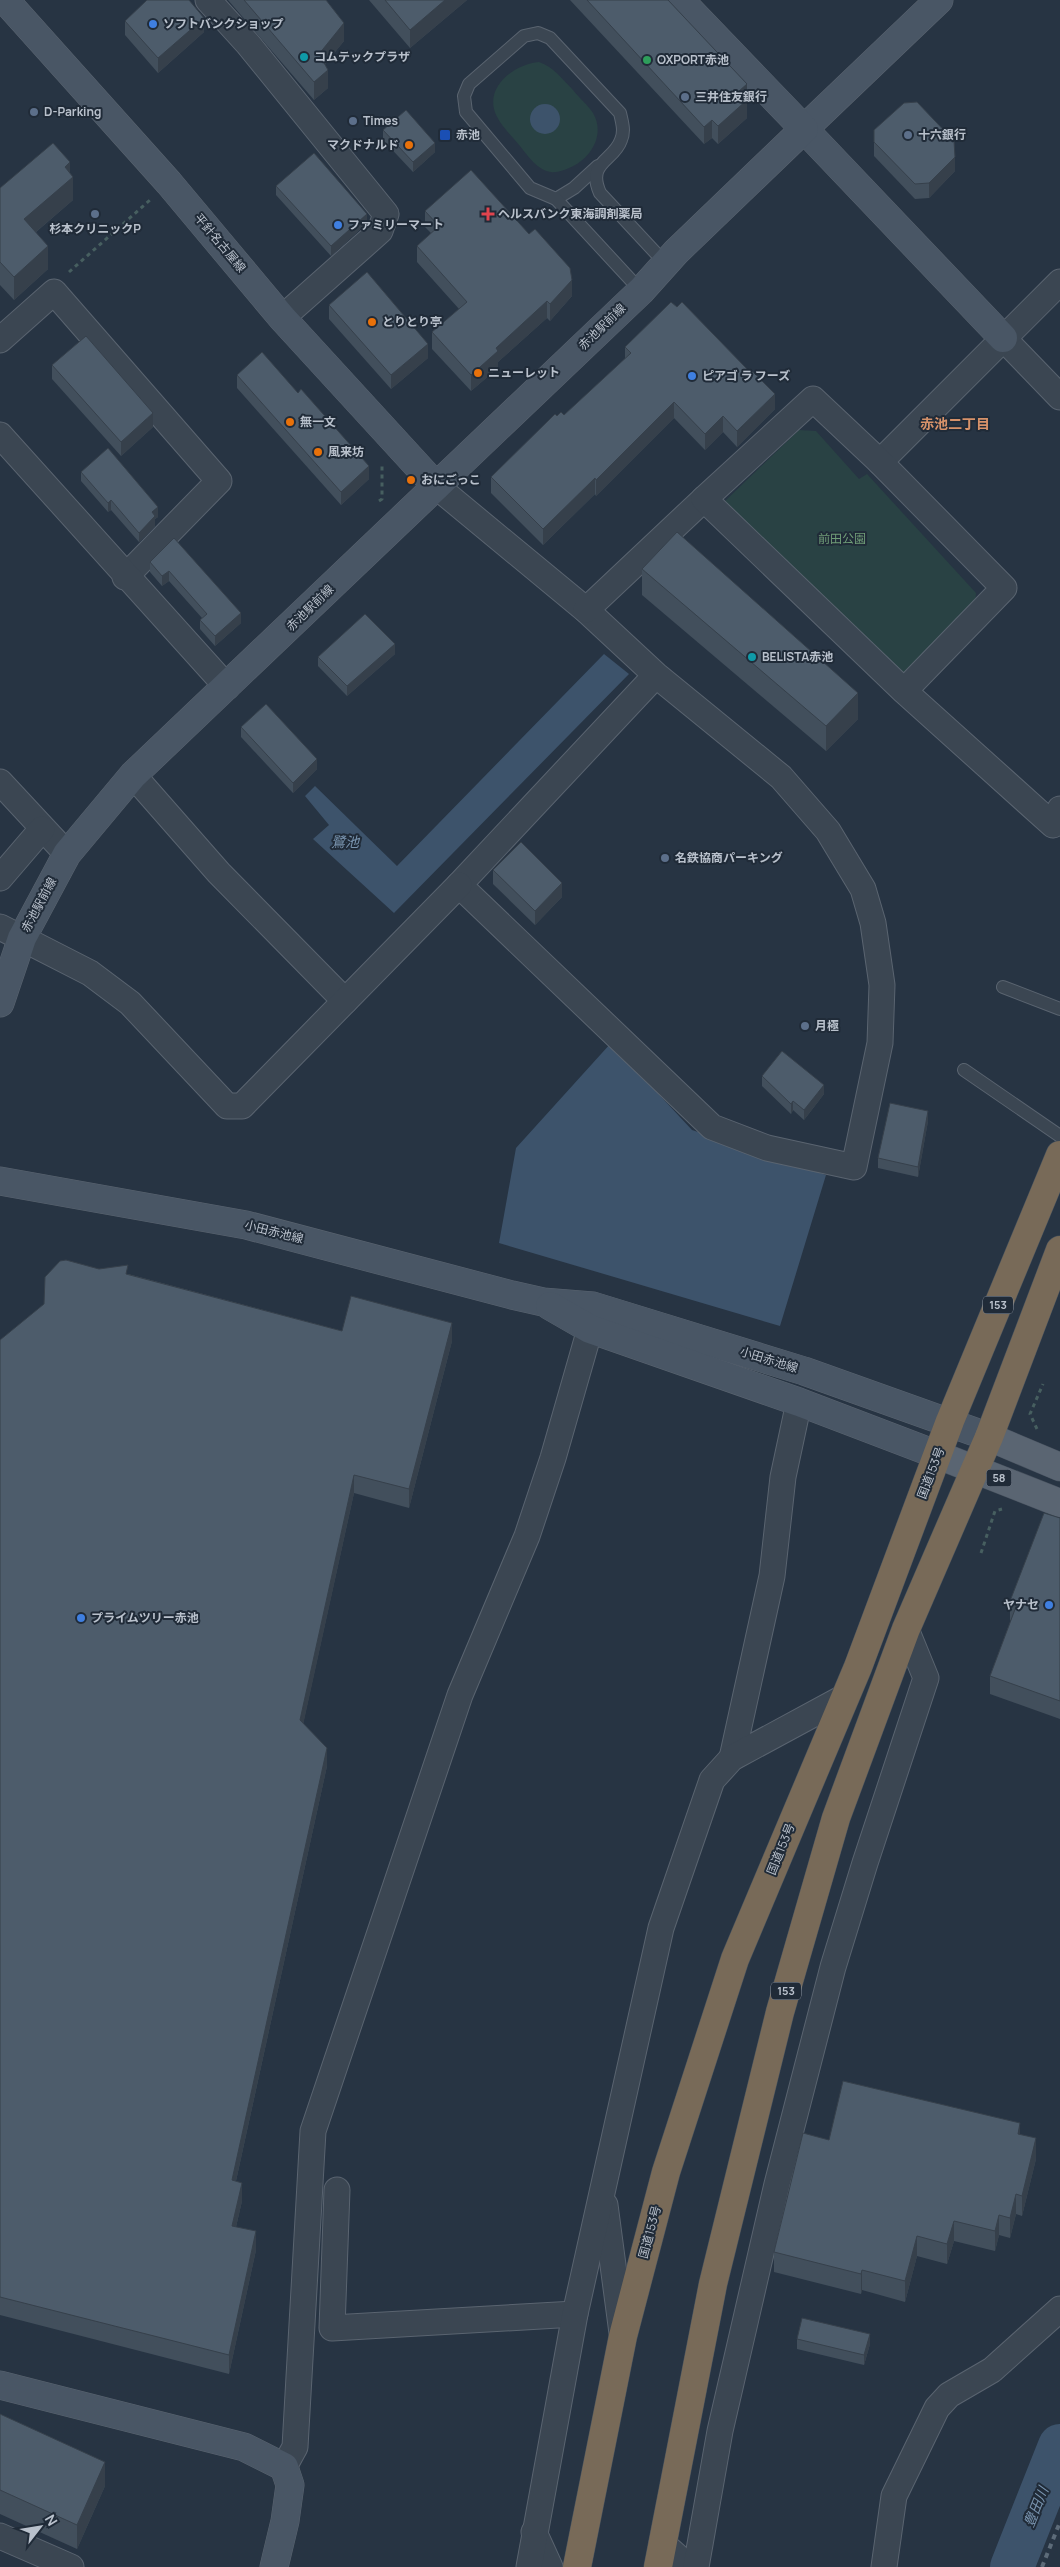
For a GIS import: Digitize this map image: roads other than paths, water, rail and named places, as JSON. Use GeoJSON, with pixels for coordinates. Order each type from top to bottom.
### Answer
{"type":"FeatureCollection","features":[{"type":"Feature","properties":{"kind":"highway","name":"国道153号"},"geometry":{"type":"LineString","coordinates":[[577,2567],[623,2336],[666,2172],[736,1959],[843,1698],[858,1667],[950,1421],[1060,1155]]}},
{"type":"Feature","properties":{"kind":"highway","name":"153"},"geometry":{"type":"LineString","coordinates":[[660,2555],[713,2284],[780,2012],[836,1818],[906,1629],[976,1469],[1060,1250]]}},
{"type":"Feature","properties":{"kind":"main road"},"geometry":{"type":"LineString","coordinates":[[989,1437],[1060,1467]]}},
{"type":"Feature","properties":{"kind":"main road","name":"58"},"geometry":{"type":"LineString","coordinates":[[938,1455],[1060,1504]]}},
{"type":"Feature","properties":{"kind":"street","name":"平針名古屋線"},"geometry":{"type":"LineString","coordinates":[[5,0],[170,183],[282,318],[436,486]]}},
{"type":"Feature","properties":{"kind":"street"},"geometry":{"type":"LineString","coordinates":[[208,0],[248,44],[386,214],[380,231],[282,318]]}},
{"type":"Feature","properties":{"kind":"street"},"geometry":{"type":"LineString","coordinates":[[680,0],[1060,397]]}},
{"type":"Feature","properties":{"kind":"street","name":"赤池駅前線"},"geometry":{"type":"LineString","coordinates":[[0,1003],[11,933],[67,854],[133,775],[641,291],[671,258],[939,0]]}},
{"type":"Feature","properties":{"kind":"street"},"geometry":{"type":"LineString","coordinates":[[880,462],[1060,282]]}},
{"type":"Feature","properties":{"kind":"street"},"geometry":{"type":"LineString","coordinates":[[0,340],[54,292],[219,481],[125,577]]}},
{"type":"Feature","properties":{"kind":"street"},"geometry":{"type":"LineString","coordinates":[[586,610],[813,399],[880,462],[1004,588],[904,691]]}},
{"type":"Feature","properties":{"kind":"street"},"geometry":{"type":"LineString","coordinates":[[0,435],[125,577],[227,687]]}},
{"type":"Feature","properties":{"kind":"street"},"geometry":{"type":"LineString","coordinates":[[436,486],[586,610],[656,675],[782,777],[828,831],[863,888],[873,923],[882,985],[880,1033],[854,1167],[767,1148],[712,1127],[459,885]]}},
{"type":"Feature","properties":{"kind":"street"},"geometry":{"type":"LineString","coordinates":[[704,499],[904,691],[1053,825],[1060,809]]}},
{"type":"Feature","properties":{"kind":"street"},"geometry":{"type":"LineString","coordinates":[[11,933],[90,973],[130,1003],[227,1106],[242,1106],[459,885],[656,675]]}},
{"type":"Feature","properties":{"kind":"street"},"geometry":{"type":"LineString","coordinates":[[133,775],[219,873],[345,1000]]}},
{"type":"Feature","properties":{"kind":"street"},"geometry":{"type":"LineString","coordinates":[[0,782],[67,854]]}},
{"type":"Feature","properties":{"kind":"street"},"geometry":{"type":"LineString","coordinates":[[0,878],[42,829]]}},
{"type":"Feature","properties":{"kind":"street","name":"小田赤池線"},"geometry":{"type":"LineString","coordinates":[[0,1181],[246,1224],[544,1302],[593,1306],[804,1371],[950,1421],[989,1437]]}},
{"type":"Feature","properties":{"kind":"street","name":"小田赤池線"},"geometry":{"type":"LineString","coordinates":[[544,1302],[590,1329],[799,1402],[938,1455]]}},
{"type":"Feature","properties":{"kind":"street"},"geometry":{"type":"LineString","coordinates":[[284,2467],[295,2447],[313,2131],[460,1695],[527,1536],[553,1458],[590,1329]]}},
{"type":"Feature","properties":{"kind":"street"},"geometry":{"type":"LineString","coordinates":[[732,1758],[772,1576],[784,1476],[799,1402]]}},
{"type":"Feature","properties":{"kind":"street"},"geometry":{"type":"LineString","coordinates":[[696,2567],[720,2431],[777,2184],[833,1967],[864,1863],[926,1678],[906,1629]]}},
{"type":"Feature","properties":{"kind":"street"},"geometry":{"type":"LineString","coordinates":[[529,2567],[575,2314],[661,1928],[712,1780],[732,1758],[843,1698]]}},
{"type":"Feature","properties":{"kind":"street"},"geometry":{"type":"LineString","coordinates":[[603,2185],[623,2336]]}},
{"type":"Feature","properties":{"kind":"street"},"geometry":{"type":"LineString","coordinates":[[337,2190],[332,2328],[575,2314]]}},
{"type":"Feature","properties":{"kind":"street"},"geometry":{"type":"LineString","coordinates":[[884,2567],[894,2496],[937,2408],[949,2395],[992,2370],[1060,2309]]}},
{"type":"Feature","properties":{"kind":"street"},"geometry":{"type":"LineString","coordinates":[[0,2385],[244,2447],[284,2467],[290,2485],[285,2521],[274,2567]]}},
{"type":"Feature","properties":{"kind":"street"},"geometry":{"type":"LineString","coordinates":[[534,2532],[550,2567]]}},
{"type":"Feature","properties":{"kind":"street"},"geometry":{"type":"LineString","coordinates":[[0,2536],[71,2567]]}},
{"type":"Feature","properties":{"kind":"street"},"geometry":{"type":"LineString","coordinates":[[660,2555],[689,2567]]}},
{"type":"Feature","properties":{"kind":"lane"},"geometry":{"type":"LineString","coordinates":[[556,198],[574,188],[598,166],[621,141],[623,129],[620,113],[550,38],[538,33],[524,36],[468,84],[464,96],[466,112],[530,188],[556,198],[641,291]]}},
{"type":"Feature","properties":{"kind":"lane"},"geometry":{"type":"LineString","coordinates":[[598,166],[597,185],[600,193],[671,258]]}},
{"type":"Feature","properties":{"kind":"lane"},"geometry":{"type":"LineString","coordinates":[[1003,986],[1060,1008]]}},
{"type":"Feature","properties":{"kind":"lane"},"geometry":{"type":"LineString","coordinates":[[964,1070],[1060,1136]]}},
{"type":"Feature","properties":{"kind":"water"},"geometry":{"type":"Polygon","coordinates":[[[545,104],[556,108],[560,119],[556,130],[545,134],[534,130],[530,119],[534,108],[545,104]]]}},
{"type":"Feature","properties":{"kind":"water","name":"鷺池"},"geometry":{"type":"Polygon","coordinates":[[[604,654],[629,674],[394,913],[313,839],[329,825],[305,796],[315,786],[397,866],[604,654]]]}},
{"type":"Feature","properties":{"kind":"water"},"geometry":{"type":"Polygon","coordinates":[[[611,1043],[692,1130],[826,1175],[780,1326],[499,1243],[516,1148],[611,1043]]]}},
{"type":"Feature","properties":{"kind":"waterway","name":"豊田川"},"geometry":{"type":"LineString","coordinates":[[1012,2567],[1060,2446]]}},
{"type":"Feature","properties":{"kind":"railway"},"geometry":{"type":"LineString","coordinates":[[1042,2567],[1060,2522]]}},
{"type":"Feature","properties":{"kind":"place","name":"ソフトバンクショップ"},"geometry":{"type":"Point","coordinates":[153,24]}},
{"type":"Feature","properties":{"kind":"place","name":"コムテックプラザ"},"geometry":{"type":"Point","coordinates":[304,57]}},
{"type":"Feature","properties":{"kind":"place","name":"OXPORT赤池"},"geometry":{"type":"Point","coordinates":[647,60]}},
{"type":"Feature","properties":{"kind":"place","name":"三井住友銀行"},"geometry":{"type":"Point","coordinates":[685,97]}},
{"type":"Feature","properties":{"kind":"place","name":"D-Parking"},"geometry":{"type":"Point","coordinates":[34,112]}},
{"type":"Feature","properties":{"kind":"place","name":"Times"},"geometry":{"type":"Point","coordinates":[353,121]}},
{"type":"Feature","properties":{"kind":"place","name":"赤池"},"geometry":{"type":"Point","coordinates":[445,135]}},
{"type":"Feature","properties":{"kind":"place","name":"十六銀行"},"geometry":{"type":"Point","coordinates":[908,135]}},
{"type":"Feature","properties":{"kind":"place","name":"マクドナルド"},"geometry":{"type":"Point","coordinates":[409,145]}},
{"type":"Feature","properties":{"kind":"place","name":"杉本クリニックP"},"geometry":{"type":"Point","coordinates":[95,214]}},
{"type":"Feature","properties":{"kind":"place","name":"ヘルスバンク東海調剤薬局"},"geometry":{"type":"Point","coordinates":[488,214]}},
{"type":"Feature","properties":{"kind":"place","name":"ファミリーマート"},"geometry":{"type":"Point","coordinates":[338,225]}},
{"type":"Feature","properties":{"kind":"place","name":"とりとり亭"},"geometry":{"type":"Point","coordinates":[372,322]}},
{"type":"Feature","properties":{"kind":"place","name":"ニューレット"},"geometry":{"type":"Point","coordinates":[478,373]}},
{"type":"Feature","properties":{"kind":"place","name":"ピアゴ ラ フーズ"},"geometry":{"type":"Point","coordinates":[692,376]}},
{"type":"Feature","properties":{"kind":"place","name":"無一文"},"geometry":{"type":"Point","coordinates":[290,422]}},
{"type":"Feature","properties":{"kind":"place","name":"風来坊"},"geometry":{"type":"Point","coordinates":[318,452]}},
{"type":"Feature","properties":{"kind":"place","name":"おにごっこ"},"geometry":{"type":"Point","coordinates":[411,480]}},
{"type":"Feature","properties":{"kind":"place","name":"BELISTA赤池"},"geometry":{"type":"Point","coordinates":[752,657]}},
{"type":"Feature","properties":{"kind":"place","name":"名鉄協商パーキング"},"geometry":{"type":"Point","coordinates":[665,858]}},
{"type":"Feature","properties":{"kind":"place","name":"月極"},"geometry":{"type":"Point","coordinates":[805,1026]}},
{"type":"Feature","properties":{"kind":"place","name":"ヤナセ"},"geometry":{"type":"Point","coordinates":[1049,1605]}},
{"type":"Feature","properties":{"kind":"place","name":"プライムツリー赤池"},"geometry":{"type":"Point","coordinates":[81,1618]}},
{"type":"Feature","properties":{"kind":"district","name":"赤池二丁目"},"geometry":{"type":"Point","coordinates":[955,424]}},
{"type":"Feature","properties":{"kind":"park label","name":"前田公園"},"geometry":{"type":"Point","coordinates":[842,539]}}]}
